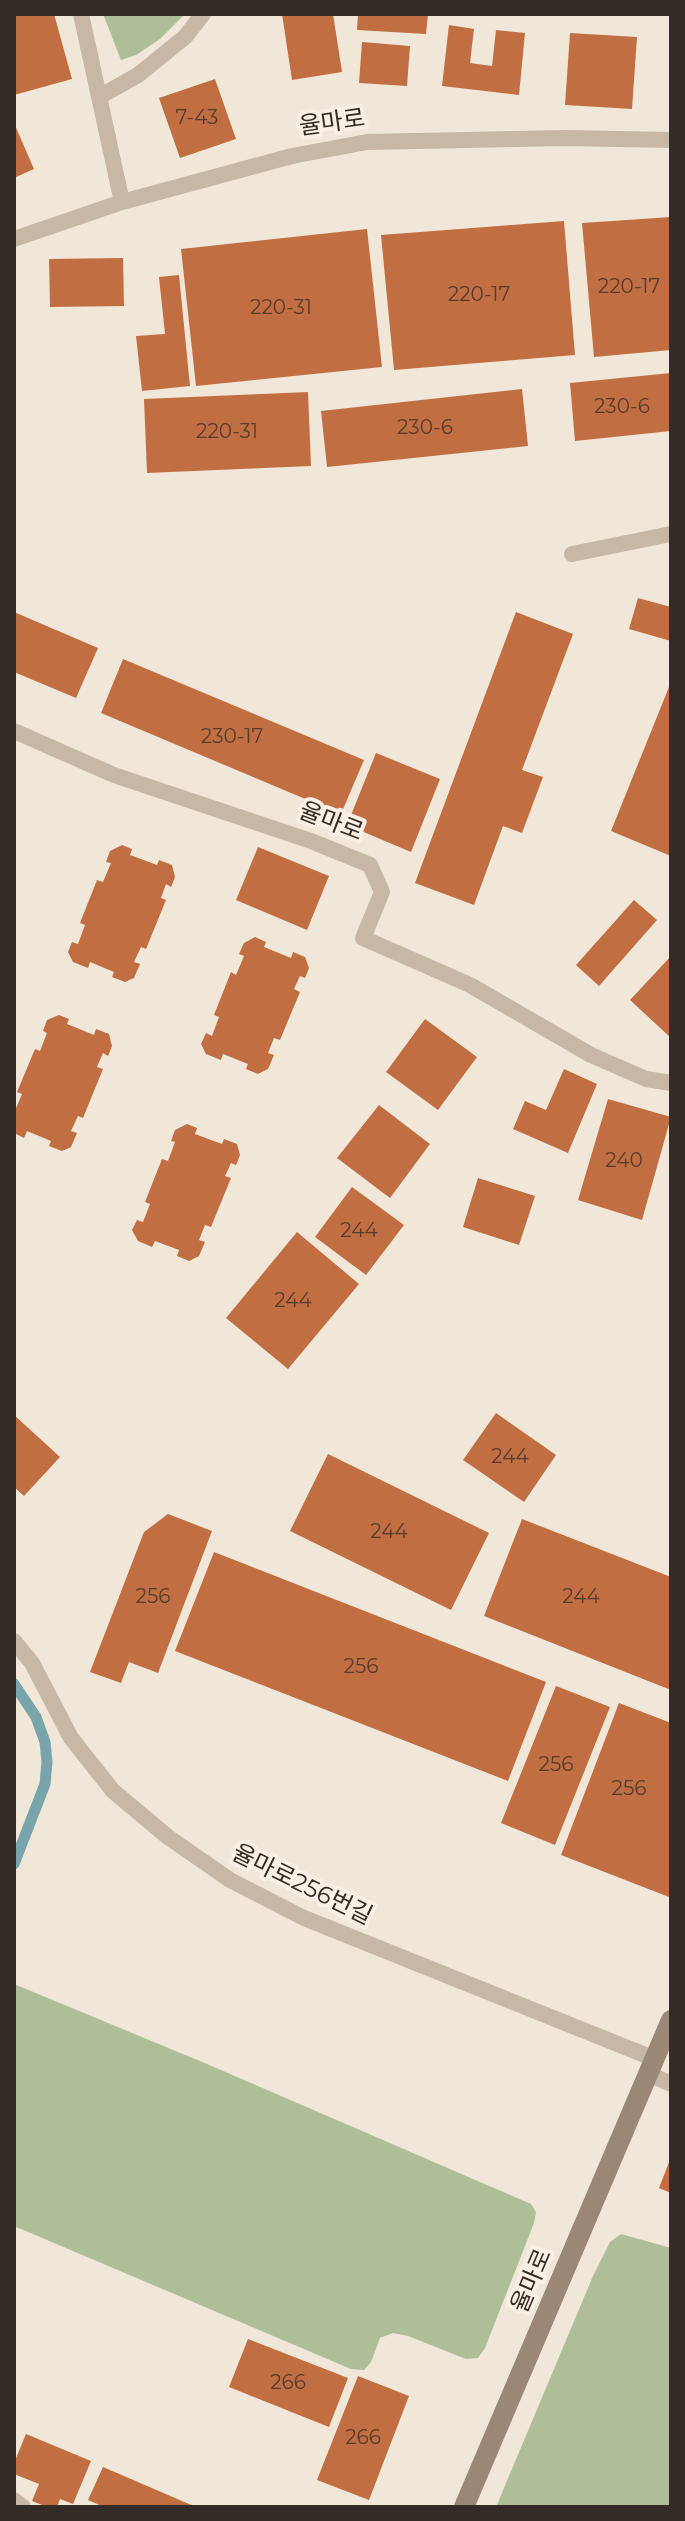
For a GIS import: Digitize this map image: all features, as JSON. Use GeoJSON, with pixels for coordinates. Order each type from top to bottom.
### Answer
{"type":"FeatureCollection","features":[{"type":"Feature","properties":{"kind":"street","name":"율마로"},"geometry":{"type":"LineString","coordinates":[[464,2507],[671,2020]]}},
{"type":"Feature","properties":{"kind":"lane"},"geometry":{"type":"LineString","coordinates":[[81,14],[122,202]]}},
{"type":"Feature","properties":{"kind":"lane"},"geometry":{"type":"LineString","coordinates":[[99,97],[138,75],[185,37],[203,14]]}},
{"type":"Feature","properties":{"kind":"lane","name":"율마로"},"geometry":{"type":"LineString","coordinates":[[14,239],[122,202],[292,156],[367,142],[564,138],[671,140]]}},
{"type":"Feature","properties":{"kind":"lane"},"geometry":{"type":"LineString","coordinates":[[572,554],[671,534]]}},
{"type":"Feature","properties":{"kind":"lane","name":"율마로"},"geometry":{"type":"LineString","coordinates":[[14,731],[114,775],[311,841],[370,865],[382,892],[363,938],[470,985],[591,1055],[646,1079],[671,1083]]}},
{"type":"Feature","properties":{"kind":"lane","name":"율마로256번길"},"geometry":{"type":"LineString","coordinates":[[14,1641],[32,1663],[71,1738],[113,1791],[168,1837],[230,1880],[304,1918],[652,2067]]}},
{"type":"Feature","properties":{"kind":"lane"},"geometry":{"type":"LineString","coordinates":[[652,2067],[671,2084]]}},
{"type":"Feature","properties":{"kind":"lane"},"geometry":{"type":"LineString","coordinates":[[14,2500],[23,2507]]}},
{"type":"Feature","properties":{"kind":"green space"},"geometry":{"type":"Polygon","coordinates":[[[103,14],[185,14],[160,39],[136,55],[121,60],[103,14]]]}},
{"type":"Feature","properties":{"kind":"green space"},"geometry":{"type":"Polygon","coordinates":[[[14,1984],[531,2204],[536,2212],[534,2223],[485,2348],[478,2358],[466,2359],[393,2333],[380,2338],[371,2362],[364,2370],[351,2369],[14,2226],[14,1984]]]}},
{"type":"Feature","properties":{"kind":"green space"},"geometry":{"type":"Polygon","coordinates":[[[621,2234],[671,2248],[671,2507],[496,2507],[593,2276],[610,2242],[621,2234]]]}},
{"type":"Feature","properties":{"kind":"building"},"geometry":{"type":"Polygon","coordinates":[[[14,14],[54,14],[72,79],[14,95],[14,14]]]}},
{"type":"Feature","properties":{"kind":"building"},"geometry":{"type":"Polygon","coordinates":[[[282,14],[333,14],[342,72],[292,80],[282,14]]]}},
{"type":"Feature","properties":{"kind":"building"},"geometry":{"type":"Polygon","coordinates":[[[358,14],[428,14],[426,34],[357,30],[358,14]]]}},
{"type":"Feature","properties":{"kind":"building"},"geometry":{"type":"Polygon","coordinates":[[[449,25],[474,29],[470,63],[492,66],[496,30],[525,33],[519,95],[442,86],[449,25]]]}},
{"type":"Feature","properties":{"kind":"building"},"geometry":{"type":"Polygon","coordinates":[[[570,33],[637,37],[632,109],[565,105],[570,33]]]}},
{"type":"Feature","properties":{"kind":"building"},"geometry":{"type":"Polygon","coordinates":[[[362,42],[410,46],[407,86],[359,83],[362,42]]]}},
{"type":"Feature","properties":{"kind":"building"},"geometry":{"type":"Polygon","coordinates":[[[215,79],[236,139],[180,158],[159,98],[215,79]]]}},
{"type":"Feature","properties":{"kind":"building"},"geometry":{"type":"Polygon","coordinates":[[[14,123],[34,169],[14,178],[14,123]]]}},
{"type":"Feature","properties":{"kind":"building"},"geometry":{"type":"Polygon","coordinates":[[[671,217],[671,350],[594,357],[582,223],[671,217]]]}},
{"type":"Feature","properties":{"kind":"building"},"geometry":{"type":"Polygon","coordinates":[[[564,221],[575,355],[394,370],[381,235],[564,221]]]}},
{"type":"Feature","properties":{"kind":"building"},"geometry":{"type":"Polygon","coordinates":[[[367,229],[382,367],[196,386],[181,249],[367,229]]]}},
{"type":"Feature","properties":{"kind":"building"},"geometry":{"type":"Polygon","coordinates":[[[123,258],[124,306],[50,307],[49,259],[123,258]]]}},
{"type":"Feature","properties":{"kind":"building"},"geometry":{"type":"Polygon","coordinates":[[[179,275],[190,386],[142,391],[136,336],[165,334],[159,277],[179,275]]]}},
{"type":"Feature","properties":{"kind":"building"},"geometry":{"type":"Polygon","coordinates":[[[671,373],[671,431],[575,441],[570,383],[671,373]]]}},
{"type":"Feature","properties":{"kind":"building"},"geometry":{"type":"Polygon","coordinates":[[[522,389],[528,446],[327,467],[321,411],[522,389]]]}},
{"type":"Feature","properties":{"kind":"building"},"geometry":{"type":"Polygon","coordinates":[[[308,392],[311,466],[147,473],[144,399],[308,392]]]}},
{"type":"Feature","properties":{"kind":"building"},"geometry":{"type":"Polygon","coordinates":[[[638,598],[671,607],[671,641],[629,629],[638,598]]]}},
{"type":"Feature","properties":{"kind":"building"},"geometry":{"type":"Polygon","coordinates":[[[14,612],[98,648],[76,698],[14,672],[14,612]]]}},
{"type":"Feature","properties":{"kind":"building"},"geometry":{"type":"Polygon","coordinates":[[[516,612],[573,634],[522,770],[543,777],[522,833],[503,826],[474,905],[415,883],[516,612]]]}},
{"type":"Feature","properties":{"kind":"building"},"geometry":{"type":"Polygon","coordinates":[[[123,659],[364,760],[341,814],[101,713],[123,659]]]}},
{"type":"Feature","properties":{"kind":"building"},"geometry":{"type":"Polygon","coordinates":[[[671,682],[671,856],[611,831],[671,682]]]}},
{"type":"Feature","properties":{"kind":"building"},"geometry":{"type":"Polygon","coordinates":[[[376,753],[440,779],[411,852],[347,825],[376,753]]]}},
{"type":"Feature","properties":{"kind":"building"},"geometry":{"type":"Polygon","coordinates":[[[122,845],[132,849],[130,855],[157,865],[159,860],[172,865],[175,877],[171,887],[166,884],[161,898],[166,900],[146,949],[141,947],[134,962],[140,964],[134,978],[125,982],[112,977],[114,972],[90,962],[88,968],[73,962],[68,952],[72,942],[78,944],[85,925],[80,923],[97,880],[103,882],[111,863],[106,862],[110,851],[122,845]]]}},
{"type":"Feature","properties":{"kind":"building"},"geometry":{"type":"Polygon","coordinates":[[[258,847],[329,876],[307,930],[236,900],[258,847]]]}},
{"type":"Feature","properties":{"kind":"building"},"geometry":{"type":"Polygon","coordinates":[[[634,900],[657,920],[599,986],[576,965],[634,900]]]}},
{"type":"Feature","properties":{"kind":"building"},"geometry":{"type":"Polygon","coordinates":[[[255,937],[266,942],[264,947],[291,958],[293,952],[305,957],[309,968],[305,978],[300,976],[294,989],[300,992],[280,1040],[274,1038],[268,1053],[274,1055],[268,1069],[258,1074],[246,1069],[248,1064],[223,1054],[221,1060],[206,1054],[201,1044],[206,1033],[212,1036],[219,1017],[214,1015],[231,972],[236,975],[244,956],[239,954],[244,943],[255,937]]]}},
{"type":"Feature","properties":{"kind":"building"},"geometry":{"type":"Polygon","coordinates":[[[671,956],[671,1038],[630,1000],[671,956]]]}},
{"type":"Feature","properties":{"kind":"building"},"geometry":{"type":"Polygon","coordinates":[[[59,1015],[69,1019],[67,1024],[94,1035],[96,1029],[109,1034],[112,1046],[108,1056],[103,1053],[97,1067],[103,1069],[83,1118],[78,1116],[71,1131],[77,1133],[71,1147],[62,1151],[49,1146],[51,1141],[27,1131],[24,1138],[14,1133],[14,1113],[22,1094],[17,1092],[35,1049],[40,1051],[47,1033],[43,1031],[47,1020],[59,1015]]]}},
{"type":"Feature","properties":{"kind":"building"},"geometry":{"type":"Polygon","coordinates":[[[425,1019],[477,1057],[438,1110],[386,1072],[425,1019]]]}},
{"type":"Feature","properties":{"kind":"building"},"geometry":{"type":"Polygon","coordinates":[[[564,1069],[597,1084],[568,1153],[513,1129],[525,1101],[546,1110],[564,1069]]]}},
{"type":"Feature","properties":{"kind":"building"},"geometry":{"type":"Polygon","coordinates":[[[608,1099],[671,1117],[642,1220],[578,1200],[608,1099]]]}},
{"type":"Feature","properties":{"kind":"building"},"geometry":{"type":"Polygon","coordinates":[[[379,1105],[430,1144],[390,1198],[337,1158],[379,1105]]]}},
{"type":"Feature","properties":{"kind":"building"},"geometry":{"type":"Polygon","coordinates":[[[187,1124],[197,1128],[195,1134],[222,1144],[224,1139],[237,1144],[240,1155],[236,1165],[231,1163],[225,1176],[231,1178],[211,1227],[205,1225],[199,1240],[205,1242],[199,1256],[189,1261],[177,1256],[179,1250],[155,1241],[152,1247],[138,1241],[132,1230],[137,1220],[143,1222],[150,1204],[145,1202],[162,1159],[168,1161],[175,1142],[171,1141],[175,1130],[187,1124]]]}},
{"type":"Feature","properties":{"kind":"building"},"geometry":{"type":"Polygon","coordinates":[[[478,1178],[535,1196],[519,1245],[463,1227],[478,1178]]]}},
{"type":"Feature","properties":{"kind":"building"},"geometry":{"type":"Polygon","coordinates":[[[352,1187],[404,1225],[366,1275],[315,1237],[352,1187]]]}},
{"type":"Feature","properties":{"kind":"building"},"geometry":{"type":"Polygon","coordinates":[[[297,1232],[359,1284],[288,1369],[226,1318],[297,1232]]]}},
{"type":"Feature","properties":{"kind":"building"},"geometry":{"type":"Polygon","coordinates":[[[496,1413],[556,1455],[524,1502],[463,1460],[496,1413]]]}},
{"type":"Feature","properties":{"kind":"building"},"geometry":{"type":"Polygon","coordinates":[[[14,1415],[60,1457],[24,1496],[14,1487],[14,1415]]]}},
{"type":"Feature","properties":{"kind":"building"},"geometry":{"type":"Polygon","coordinates":[[[328,1454],[489,1533],[451,1610],[290,1531],[328,1454]]]}},
{"type":"Feature","properties":{"kind":"building"},"geometry":{"type":"Polygon","coordinates":[[[168,1514],[212,1531],[158,1673],[129,1662],[121,1683],[90,1672],[144,1532],[168,1514]]]}},
{"type":"Feature","properties":{"kind":"building"},"geometry":{"type":"Polygon","coordinates":[[[522,1519],[671,1577],[671,1690],[484,1616],[522,1519]]]}},
{"type":"Feature","properties":{"kind":"building"},"geometry":{"type":"Polygon","coordinates":[[[214,1552],[546,1682],[508,1781],[175,1651],[214,1552]]]}},
{"type":"Feature","properties":{"kind":"building"},"geometry":{"type":"Polygon","coordinates":[[[556,1686],[610,1707],[555,1845],[501,1823],[556,1686]]]}},
{"type":"Feature","properties":{"kind":"building"},"geometry":{"type":"Polygon","coordinates":[[[619,1703],[671,1723],[669,1897],[561,1855],[619,1703]]]}},
{"type":"Feature","properties":{"kind":"building"},"geometry":{"type":"Polygon","coordinates":[[[671,2157],[671,2193],[659,2188],[671,2157]]]}},
{"type":"Feature","properties":{"kind":"building"},"geometry":{"type":"Polygon","coordinates":[[[248,2339],[348,2378],[329,2427],[229,2387],[248,2339]]]}},
{"type":"Feature","properties":{"kind":"building"},"geometry":{"type":"Polygon","coordinates":[[[358,2376],[409,2396],[369,2500],[317,2480],[358,2376]]]}},
{"type":"Feature","properties":{"kind":"building"},"geometry":{"type":"Polygon","coordinates":[[[26,2434],[91,2461],[73,2504],[60,2499],[57,2507],[47,2507],[32,2501],[39,2484],[14,2474],[14,2463],[26,2434]]]}},
{"type":"Feature","properties":{"kind":"building"},"geometry":{"type":"Polygon","coordinates":[[[103,2467],[196,2507],[104,2507],[88,2500],[103,2467]]]}},
{"type":"Feature","properties":{"kind":"waterway"},"geometry":{"type":"LineString","coordinates":[[14,1684],[36,1717],[45,1742],[47,1762],[45,1784],[14,1864]]}}]}
